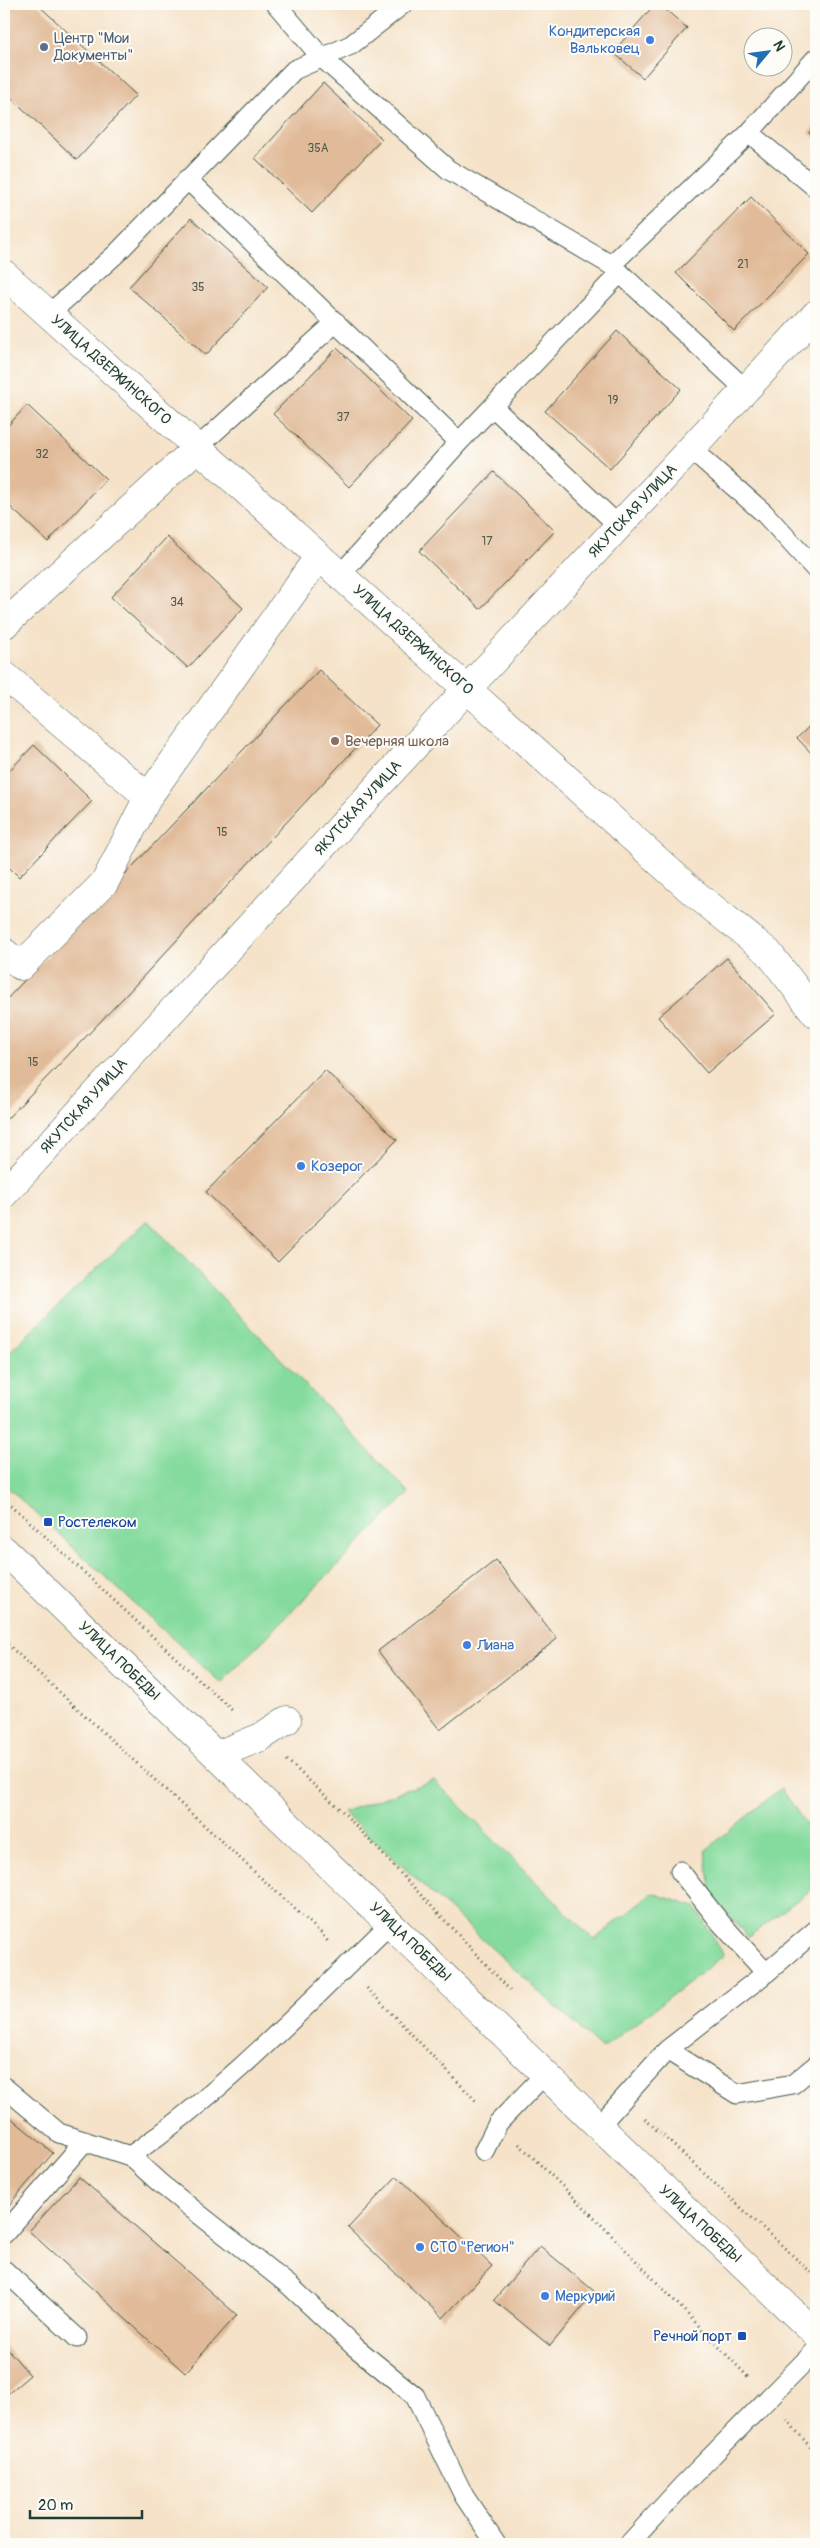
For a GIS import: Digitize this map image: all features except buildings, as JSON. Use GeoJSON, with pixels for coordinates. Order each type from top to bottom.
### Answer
{"type":"FeatureCollection","features":[{"type":"Feature","properties":{"kind":"street","name":"УЛИЦА ДЗЕРЖИНСКОГО"},"geometry":{"type":"LineString","coordinates":[[4,274],[694,893],[768,952],[815,1013]]}},
{"type":"Feature","properties":{"kind":"street","name":"ЯКУТСКАЯ УЛИЦА"},"geometry":{"type":"LineString","coordinates":[[4,1194],[467,689],[620,527],[816,314]]}},
{"type":"Feature","properties":{"kind":"street"},"geometry":{"type":"LineString","coordinates":[[4,624],[198,447]]}},
{"type":"Feature","properties":{"kind":"street"},"geometry":{"type":"LineString","coordinates":[[4,952],[21,966],[105,882],[148,797],[319,556]]}},
{"type":"Feature","properties":{"kind":"street"},"geometry":{"type":"LineString","coordinates":[[4,675],[148,797]]}},
{"type":"Feature","properties":{"kind":"street","name":"УЛИЦА ПОБЕДЫ"},"geometry":{"type":"LineString","coordinates":[[4,1550],[391,1923],[598,2127],[816,2334]]}},
{"type":"Feature","properties":{"kind":"street"},"geometry":{"type":"LineString","coordinates":[[217,1755],[261,1737],[287,1720]]}},
{"type":"Feature","properties":{"kind":"lane"},"geometry":{"type":"LineString","coordinates":[[276,4],[321,57],[449,170],[615,269],[745,389]]}},
{"type":"Feature","properties":{"kind":"lane"},"geometry":{"type":"LineString","coordinates":[[49,314],[116,254],[294,70],[351,45],[404,4]]}},
{"type":"Feature","properties":{"kind":"lane"},"geometry":{"type":"LineString","coordinates":[[340,575],[459,442],[493,407],[615,269],[749,133],[816,58]]}},
{"type":"Feature","properties":{"kind":"lane"},"geometry":{"type":"LineString","coordinates":[[749,133],[816,188]]}},
{"type":"Feature","properties":{"kind":"lane"},"geometry":{"type":"LineString","coordinates":[[187,179],[459,442]]}},
{"type":"Feature","properties":{"kind":"lane"},"geometry":{"type":"LineString","coordinates":[[198,447],[336,322]]}},
{"type":"Feature","properties":{"kind":"lane"},"geometry":{"type":"LineString","coordinates":[[493,407],[620,527]]}},
{"type":"Feature","properties":{"kind":"lane"},"geometry":{"type":"LineString","coordinates":[[691,449],[764,513],[816,570]]}},
{"type":"Feature","properties":{"kind":"lane"},"geometry":{"type":"LineString","coordinates":[[680,1871],[720,1922],[766,1973]]}},
{"type":"Feature","properties":{"kind":"lane"},"geometry":{"type":"LineString","coordinates":[[130,2156],[170,2129],[277,2035],[391,1923]]}},
{"type":"Feature","properties":{"kind":"lane"},"geometry":{"type":"LineString","coordinates":[[598,2127],[667,2050],[766,1973],[816,1930]]}},
{"type":"Feature","properties":{"kind":"lane"},"geometry":{"type":"LineString","coordinates":[[667,2050],[737,2094],[793,2084],[816,2065]]}},
{"type":"Feature","properties":{"kind":"lane"},"geometry":{"type":"LineString","coordinates":[[484,2152],[498,2123],[545,2074]]}},
{"type":"Feature","properties":{"kind":"lane"},"geometry":{"type":"LineString","coordinates":[[4,2087],[59,2133],[130,2156],[162,2185],[290,2286],[355,2347],[415,2396],[464,2496],[496,2544]]}},
{"type":"Feature","properties":{"kind":"lane"},"geometry":{"type":"LineString","coordinates":[[4,2234],[85,2142]]}},
{"type":"Feature","properties":{"kind":"lane"},"geometry":{"type":"LineString","coordinates":[[4,2270],[77,2338]]}},
{"type":"Feature","properties":{"kind":"lane"},"geometry":{"type":"LineString","coordinates":[[629,2544],[767,2398],[816,2350]]}},
{"type":"Feature","properties":{"kind":"path"},"geometry":{"type":"LineString","coordinates":[[4,1498],[342,1812],[512,1993]]}},
{"type":"Feature","properties":{"kind":"path"},"geometry":{"type":"LineString","coordinates":[[4,1641],[321,1933],[346,1966],[498,2123],[590,2213],[767,2398],[816,2454]]}},
{"type":"Feature","properties":{"kind":"path"},"geometry":{"type":"LineString","coordinates":[[622,2098],[816,2277]]}},
{"type":"Feature","properties":{"kind":"green space"},"geometry":{"type":"Polygon","coordinates":[[[148,1220],[409,1493],[221,1683],[4,1484],[4,1357],[148,1220]]]}},
{"type":"Feature","properties":{"kind":"green space"},"geometry":{"type":"Polygon","coordinates":[[[434,1780],[594,1940],[652,1893],[695,1907],[724,1955],[602,2049],[343,1812],[434,1780]]]}},
{"type":"Feature","properties":{"kind":"green space"},"geometry":{"type":"Polygon","coordinates":[[[781,1788],[816,1839],[816,1886],[748,1937],[712,1895],[705,1851],[781,1788]]]}},
{"type":"Feature","properties":{"kind":"place","name":"Кондитерская Вальковец"},"geometry":{"type":"Point","coordinates":[650,40]}},
{"type":"Feature","properties":{"kind":"place","name":"Центр \"Мои Документы\""},"geometry":{"type":"Point","coordinates":[44,47]}},
{"type":"Feature","properties":{"kind":"place","name":"Вечерняя школа"},"geometry":{"type":"Point","coordinates":[335,741]}},
{"type":"Feature","properties":{"kind":"place","name":"Козерог"},"geometry":{"type":"Point","coordinates":[301,1166]}},
{"type":"Feature","properties":{"kind":"place","name":"Ростелеком"},"geometry":{"type":"Point","coordinates":[48,1522]}},
{"type":"Feature","properties":{"kind":"place","name":"Лиана"},"geometry":{"type":"Point","coordinates":[467,1645]}},
{"type":"Feature","properties":{"kind":"place","name":"СТО \"Регион\""},"geometry":{"type":"Point","coordinates":[420,2247]}},
{"type":"Feature","properties":{"kind":"place","name":"Меркурий"},"geometry":{"type":"Point","coordinates":[545,2296]}},
{"type":"Feature","properties":{"kind":"place","name":"Речной порт"},"geometry":{"type":"Point","coordinates":[742,2336]}}]}
